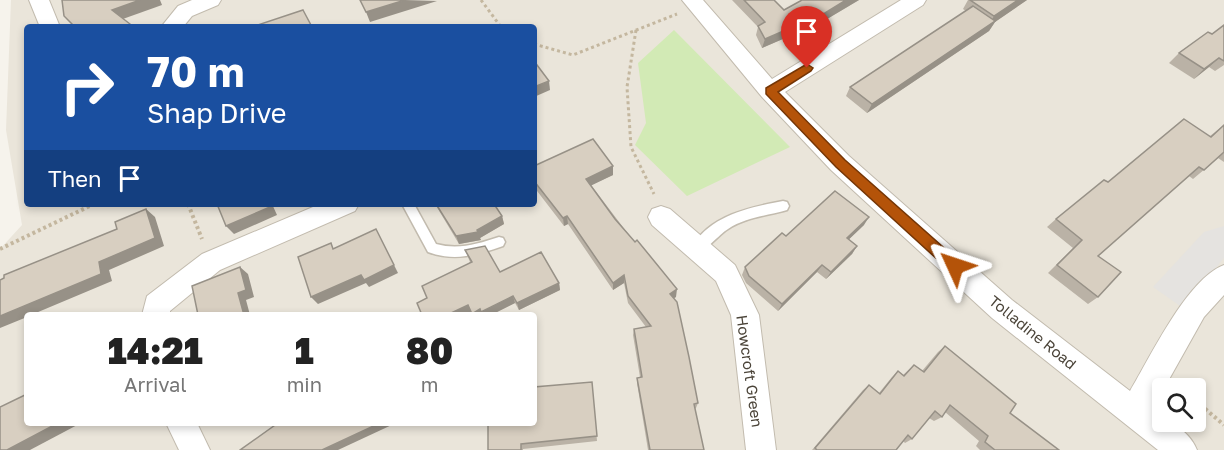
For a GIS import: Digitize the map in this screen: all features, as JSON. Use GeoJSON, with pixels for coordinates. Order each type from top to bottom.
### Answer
{"type":"FeatureCollection","features":[{"type":"Feature","properties":{"kind":"street"},"geometry":{"type":"LineString","coordinates":[[39,0],[49,24]]}},
{"type":"Feature","properties":{"kind":"street"},"geometry":{"type":"LineString","coordinates":[[174,24],[186,11],[211,0]]}},
{"type":"Feature","properties":{"kind":"street"},"geometry":{"type":"LineString","coordinates":[[770,91],[916,0]]}},
{"type":"Feature","properties":{"kind":"street","name":"Tolladine Road"},"geometry":{"type":"LineString","coordinates":[[694,3],[770,91],[840,163],[1002,309],[1182,450]]}},
{"type":"Feature","properties":{"kind":"street"},"geometry":{"type":"LineString","coordinates":[[156,312],[157,305],[211,262],[339,207]]}},
{"type":"Feature","properties":{"kind":"street","name":"Howcroft Green"},"geometry":{"type":"LineString","coordinates":[[661,217],[726,273],[745,315],[761,450]]}},
{"type":"Feature","properties":{"kind":"street"},"geometry":{"type":"LineString","coordinates":[[1134,413],[1194,308],[1224,277]]}},
{"type":"Feature","properties":{"kind":"street"},"geometry":{"type":"LineString","coordinates":[[183,426],[195,450]]}},
{"type":"Feature","properties":{"kind":"lane"},"geometry":{"type":"LineString","coordinates":[[698,249],[718,227],[739,217],[783,206]]}},
{"type":"Feature","properties":{"kind":"lane"},"geometry":{"type":"LineString","coordinates":[[410,207],[432,248],[445,253],[464,254],[500,242]]}},
{"type":"Feature","properties":{"kind":"path"},"geometry":{"type":"LineString","coordinates":[[481,0],[499,24]]}},
{"type":"Feature","properties":{"kind":"path"},"geometry":{"type":"LineString","coordinates":[[537,45],[573,55],[636,30],[694,3]]}},
{"type":"Feature","properties":{"kind":"path"},"geometry":{"type":"LineString","coordinates":[[636,30],[627,87],[631,147],[660,208],[661,217]]}},
{"type":"Feature","properties":{"kind":"path"},"geometry":{"type":"LineString","coordinates":[[0,249],[88,207]]}},
{"type":"Feature","properties":{"kind":"path"},"geometry":{"type":"LineString","coordinates":[[189,207],[211,262]]}},
{"type":"Feature","properties":{"kind":"path"},"geometry":{"type":"LineString","coordinates":[[1206,410],[1224,425]]}},
{"type":"Feature","properties":{"kind":"shaded area"},"geometry":{"type":"Polygon","coordinates":[[[11,0],[1224,0],[1224,450],[0,450],[0,249],[22,225],[6,130],[11,0]]]}},
{"type":"Feature","properties":{"kind":"shaded area"},"geometry":{"type":"Polygon","coordinates":[[[1224,226],[1224,258],[1183,308],[1153,287],[1204,232],[1224,226]]]}},
{"type":"Feature","properties":{"kind":"green space"},"geometry":{"type":"Polygon","coordinates":[[[674,30],[790,147],[687,196],[635,145],[646,123],[638,63],[674,30]]]}},
{"type":"Feature","properties":{"kind":"building"},"geometry":{"type":"Polygon","coordinates":[[[62,0],[140,0],[112,10],[130,24],[72,24],[64,16],[62,0]]]}},
{"type":"Feature","properties":{"kind":"building"},"geometry":{"type":"Polygon","coordinates":[[[360,0],[405,0],[366,12],[360,0]]]}},
{"type":"Feature","properties":{"kind":"building"},"geometry":{"type":"Polygon","coordinates":[[[744,0],[774,0],[784,10],[802,0],[846,0],[825,13],[765,39],[758,26],[765,22],[744,0]]]}},
{"type":"Feature","properties":{"kind":"building"},"geometry":{"type":"Polygon","coordinates":[[[970,0],[1018,0],[994,16],[970,0]]]}},
{"type":"Feature","properties":{"kind":"building"},"geometry":{"type":"Polygon","coordinates":[[[973,6],[995,21],[872,104],[850,87],[973,6]]]}},
{"type":"Feature","properties":{"kind":"building"},"geometry":{"type":"Polygon","coordinates":[[[303,10],[310,24],[261,24],[303,10]]]}},
{"type":"Feature","properties":{"kind":"building"},"geometry":{"type":"Polygon","coordinates":[[[1224,25],[1224,61],[1219,58],[1204,69],[1179,53],[1208,32],[1212,34],[1224,25]]]}},
{"type":"Feature","properties":{"kind":"building"},"geometry":{"type":"Polygon","coordinates":[[[537,65],[549,81],[537,86],[537,65]]]}},
{"type":"Feature","properties":{"kind":"building"},"geometry":{"type":"Polygon","coordinates":[[[1184,119],[1211,137],[1224,125],[1224,152],[1204,170],[1199,167],[1098,256],[1121,272],[1098,297],[1057,265],[1082,240],[1056,219],[1104,180],[1108,182],[1184,119]]]}},
{"type":"Feature","properties":{"kind":"building"},"geometry":{"type":"Polygon","coordinates":[[[593,139],[613,166],[586,179],[615,219],[635,242],[637,240],[677,289],[670,294],[677,302],[689,357],[698,403],[694,404],[704,450],[650,450],[637,378],[642,377],[634,329],[651,326],[628,296],[624,275],[613,283],[567,216],[563,218],[537,185],[537,165],[593,139]]]}},
{"type":"Feature","properties":{"kind":"building"},"geometry":{"type":"Polygon","coordinates":[[[835,191],[869,217],[847,238],[857,246],[831,272],[822,265],[782,304],[749,276],[745,267],[782,233],[786,236],[835,191]]]}},
{"type":"Feature","properties":{"kind":"building"},"geometry":{"type":"Polygon","coordinates":[[[218,207],[270,207],[226,226],[218,207]]]}},
{"type":"Feature","properties":{"kind":"building"},"geometry":{"type":"Polygon","coordinates":[[[438,207],[496,207],[502,216],[477,230],[478,232],[456,236],[438,207]]]}},
{"type":"Feature","properties":{"kind":"building"},"geometry":{"type":"Polygon","coordinates":[[[146,209],[155,238],[99,262],[101,274],[0,316],[0,280],[4,278],[4,275],[117,229],[115,222],[146,209]]]}},
{"type":"Feature","properties":{"kind":"building"},"geometry":{"type":"Polygon","coordinates":[[[376,229],[394,265],[364,280],[361,275],[311,297],[298,257],[331,243],[333,249],[376,229]]]}},
{"type":"Feature","properties":{"kind":"building"},"geometry":{"type":"Polygon","coordinates":[[[485,246],[500,272],[541,252],[559,283],[517,303],[513,296],[481,312],[480,309],[471,312],[468,305],[453,312],[421,312],[417,303],[427,298],[422,286],[472,262],[465,250],[485,246]]]}},
{"type":"Feature","properties":{"kind":"building"},"geometry":{"type":"Polygon","coordinates":[[[240,267],[246,290],[238,293],[243,312],[197,312],[192,286],[240,267]]]}},
{"type":"Feature","properties":{"kind":"building"},"geometry":{"type":"Polygon","coordinates":[[[945,346],[1016,404],[1010,413],[1059,450],[995,450],[985,442],[988,436],[950,405],[942,417],[935,411],[912,439],[908,435],[896,450],[817,450],[815,448],[869,385],[880,394],[898,371],[904,376],[914,365],[924,372],[945,346]]]}},
{"type":"Feature","properties":{"kind":"building"},"geometry":{"type":"Polygon","coordinates":[[[592,382],[597,436],[521,444],[521,450],[488,450],[488,426],[537,426],[537,387],[592,382]]]}},
{"type":"Feature","properties":{"kind":"building"},"geometry":{"type":"Polygon","coordinates":[[[24,395],[24,426],[52,426],[7,450],[0,450],[0,407],[24,395]]]}},
{"type":"Feature","properties":{"kind":"building"},"geometry":{"type":"Polygon","coordinates":[[[274,426],[374,426],[322,450],[240,450],[274,426]]]}},
{"type":"Feature","properties":{"kind":"route"},"geometry":{"type":"LineString","coordinates":[[807,68],[770,91],[840,163],[955,266]]}}]}
